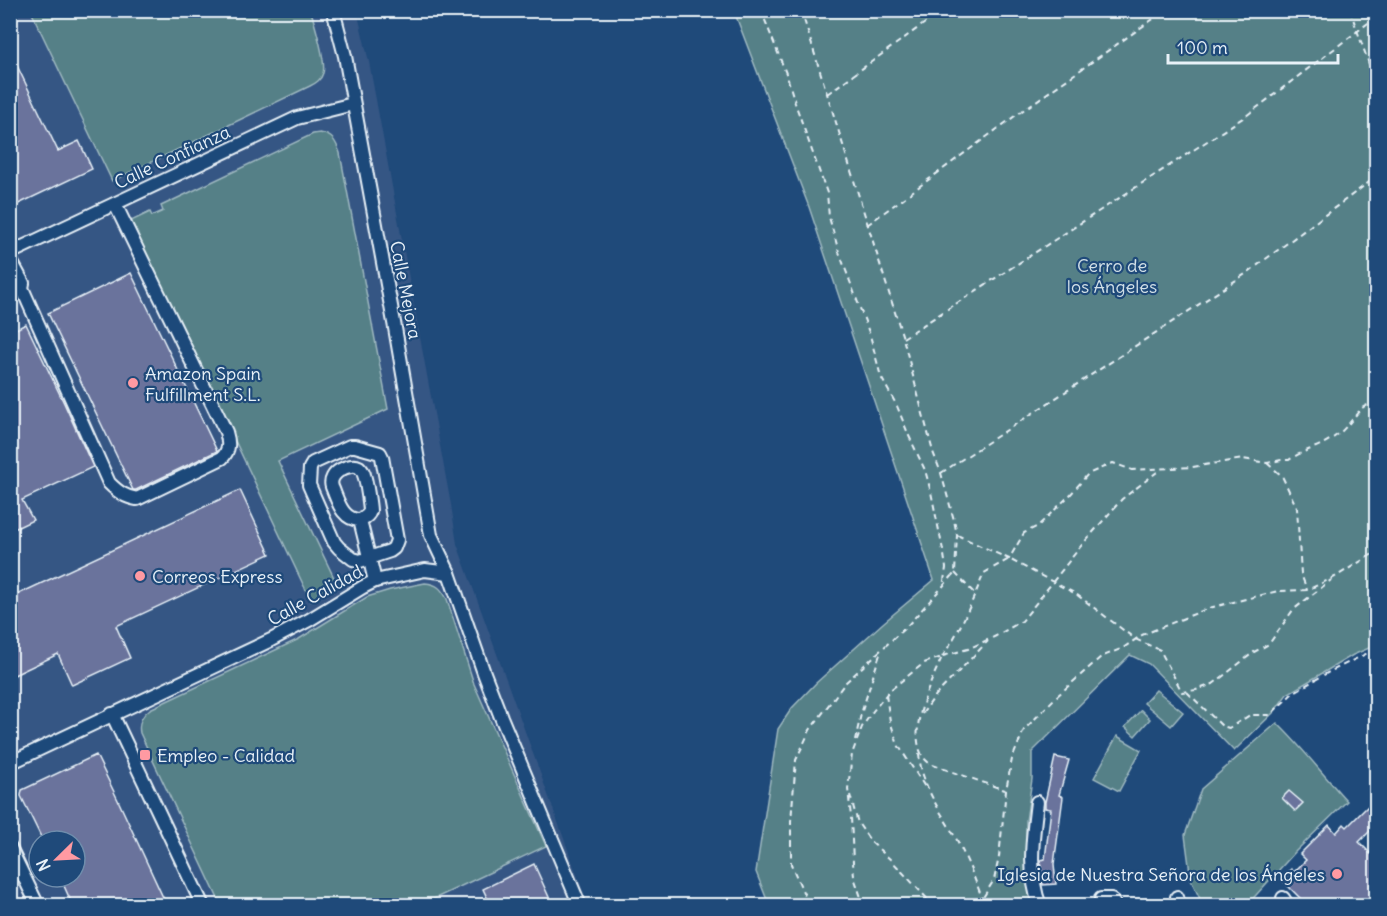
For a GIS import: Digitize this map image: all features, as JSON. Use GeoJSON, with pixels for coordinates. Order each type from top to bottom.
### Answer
{"type":"FeatureCollection","features":[{"type":"Feature","properties":{"kind":"street","name":"Calle Mejora"},"geometry":{"type":"LineString","coordinates":[[333,10],[345,56],[431,535],[449,573]]}},
{"type":"Feature","properties":{"kind":"street","name":"Calle Confianza"},"geometry":{"type":"LineString","coordinates":[[10,253],[297,118],[353,104]]}},
{"type":"Feature","properties":{"kind":"street"},"geometry":{"type":"LineString","coordinates":[[10,259],[23,283],[22,288],[109,483],[128,498],[137,498],[222,458],[228,447],[226,432],[115,204]]}},
{"type":"Feature","properties":{"kind":"street"},"geometry":{"type":"LineString","coordinates":[[350,446],[380,453],[382,457],[397,540],[390,551],[370,558],[360,561],[353,559],[339,548],[334,542],[309,485],[310,468],[313,463],[350,446]]}},
{"type":"Feature","properties":{"kind":"street"},"geometry":{"type":"LineString","coordinates":[[360,520],[375,581]]}},
{"type":"Feature","properties":{"kind":"street","name":"Calle Calidad"},"geometry":{"type":"LineString","coordinates":[[10,763],[271,640],[375,581],[424,570],[449,573]]}},
{"type":"Feature","properties":{"kind":"street"},"geometry":{"type":"LineString","coordinates":[[449,573],[496,706],[580,906]]}},
{"type":"Feature","properties":{"kind":"street"},"geometry":{"type":"LineString","coordinates":[[112,714],[203,906]]}},
{"type":"Feature","properties":{"kind":"street"},"geometry":{"type":"LineString","coordinates":[[1037,802],[1032,854],[1034,881],[1040,906]]}},
{"type":"Feature","properties":{"kind":"street"},"geometry":{"type":"LineString","coordinates":[[10,848],[38,906]]}},
{"type":"Feature","properties":{"kind":"street"},"geometry":{"type":"LineString","coordinates":[[1101,906],[1101,899],[1111,899],[1115,906]]}},
{"type":"Feature","properties":{"kind":"path"},"geometry":{"type":"LineString","coordinates":[[761,10],[787,76],[827,193],[831,226],[870,335],[881,377],[897,406],[925,470],[944,555],[946,568],[943,587]]}},
{"type":"Feature","properties":{"kind":"path"},"geometry":{"type":"LineString","coordinates":[[801,10],[903,338],[957,535],[955,573],[907,626],[845,683],[810,730],[796,760],[790,821],[791,864],[811,906]]}},
{"type":"Feature","properties":{"kind":"path"},"geometry":{"type":"LineString","coordinates":[[827,93],[943,10]]}},
{"type":"Feature","properties":{"kind":"path"},"geometry":{"type":"LineString","coordinates":[[867,225],[1018,113],[1166,10]]}},
{"type":"Feature","properties":{"kind":"path"},"geometry":{"type":"LineString","coordinates":[[1350,10],[1377,84]]}},
{"type":"Feature","properties":{"kind":"path"},"geometry":{"type":"LineString","coordinates":[[903,338],[1246,116],[1377,17]]}},
{"type":"Feature","properties":{"kind":"path"},"geometry":{"type":"LineString","coordinates":[[941,472],[1247,273],[1377,177]]}},
{"type":"Feature","properties":{"kind":"path"},"geometry":{"type":"LineString","coordinates":[[1006,790],[930,764],[920,752],[917,729],[942,657],[953,642],[984,573],[1009,559],[1023,533],[1038,526],[1088,474],[1113,463],[1132,470],[1161,469],[1243,459],[1267,463],[1289,460],[1332,439],[1350,424],[1363,407],[1377,399]]}},
{"type":"Feature","properties":{"kind":"path"},"geometry":{"type":"LineString","coordinates":[[1267,463],[1282,476],[1297,508],[1301,574],[1307,590]]}},
{"type":"Feature","properties":{"kind":"path"},"geometry":{"type":"LineString","coordinates":[[864,906],[854,877],[848,789],[852,754],[862,727],[886,695],[924,663],[968,649],[1022,621],[1081,546],[1122,499],[1161,469]]}},
{"type":"Feature","properties":{"kind":"path"},"geometry":{"type":"LineString","coordinates":[[957,535],[1076,594],[1135,639],[1161,650],[1182,692],[1213,684],[1254,652],[1269,644],[1293,610],[1335,577]]}},
{"type":"Feature","properties":{"kind":"path"},"geometry":{"type":"LineString","coordinates":[[979,906],[994,880],[1012,759],[1024,730],[1057,696],[1101,657],[1123,648],[1142,635],[1209,608],[1278,591],[1307,590],[1335,577],[1377,552]]}},
{"type":"Feature","properties":{"kind":"path"},"geometry":{"type":"LineString","coordinates":[[955,573],[975,594]]}},
{"type":"Feature","properties":{"kind":"path"},"geometry":{"type":"LineString","coordinates":[[920,716],[936,695],[990,639]]}},
{"type":"Feature","properties":{"kind":"path"},"geometry":{"type":"LineString","coordinates":[[854,750],[861,714],[882,649]]}},
{"type":"Feature","properties":{"kind":"path"},"geometry":{"type":"LineString","coordinates":[[1187,692],[1222,726],[1229,728],[1250,715],[1269,716],[1294,692],[1377,649]]}},
{"type":"Feature","properties":{"kind":"path"},"geometry":{"type":"LineString","coordinates":[[886,695],[890,721],[898,746],[930,795],[968,861],[982,898]]}},
{"type":"Feature","properties":{"kind":"path"},"geometry":{"type":"LineString","coordinates":[[919,744],[920,762],[930,795]]}},
{"type":"Feature","properties":{"kind":"path"},"geometry":{"type":"LineString","coordinates":[[848,789],[858,823],[871,842],[934,906]]}},
{"type":"Feature","properties":{"kind":"shaded area"},"geometry":{"type":"Polygon","coordinates":[[[10,11],[357,11],[369,62],[457,544],[588,905],[11,905],[10,11]]]}},
{"type":"Feature","properties":{"kind":"green space"},"geometry":{"type":"Polygon","coordinates":[[[31,11],[311,11],[322,52],[323,73],[318,81],[310,86],[112,181],[31,11]]]}},
{"type":"Feature","properties":{"kind":"green space","name":"Cerro de los Ángeles"},"geometry":{"type":"Polygon","coordinates":[[[734,11],[1376,11],[1376,645],[1353,655],[1287,694],[1274,712],[1234,751],[1149,664],[1130,655],[1032,752],[1032,779],[1026,821],[1026,876],[1034,905],[769,905],[756,872],[778,729],[792,708],[816,683],[934,580],[809,207],[734,11]]]}},
{"type":"Feature","properties":{"kind":"green space"},"geometry":{"type":"Polygon","coordinates":[[[313,134],[328,135],[333,140],[340,153],[388,409],[278,461],[337,584],[311,601],[131,221],[150,212],[152,216],[163,211],[161,206],[313,134]]]}},
{"type":"Feature","properties":{"kind":"green space"},"geometry":{"type":"Polygon","coordinates":[[[425,583],[438,587],[447,599],[474,684],[546,846],[421,905],[221,905],[140,733],[139,726],[142,717],[150,709],[299,639],[367,597],[425,583]]]}},
{"type":"Feature","properties":{"kind":"green space"},"geometry":{"type":"Polygon","coordinates":[[[1156,690],[1183,712],[1171,726],[1144,703],[1156,690]]]}},
{"type":"Feature","properties":{"kind":"green space"},"geometry":{"type":"Polygon","coordinates":[[[1141,710],[1150,719],[1135,736],[1125,727],[1141,710]]]}},
{"type":"Feature","properties":{"kind":"green space"},"geometry":{"type":"Polygon","coordinates":[[[1277,723],[1347,801],[1296,851],[1247,905],[1203,905],[1191,880],[1185,835],[1201,789],[1277,723]]]}},
{"type":"Feature","properties":{"kind":"green space"},"geometry":{"type":"Polygon","coordinates":[[[1117,736],[1141,750],[1119,791],[1094,778],[1117,736]]]}},
{"type":"Feature","properties":{"kind":"building"},"geometry":{"type":"Polygon","coordinates":[[[10,51],[58,151],[79,141],[92,169],[10,208],[10,51]]]}},
{"type":"Feature","properties":{"kind":"building","name":"Amazon Spain Fulfillment S.L."},"geometry":{"type":"Polygon","coordinates":[[[131,273],[217,451],[136,490],[133,490],[48,313],[131,273]]]}},
{"type":"Feature","properties":{"kind":"building"},"geometry":{"type":"Polygon","coordinates":[[[26,324],[93,467],[22,500],[33,520],[10,531],[10,332],[26,324]]]}},
{"type":"Feature","properties":{"kind":"building","name":"Correos Express"},"geometry":{"type":"Polygon","coordinates":[[[240,490],[270,554],[116,626],[130,658],[72,685],[58,654],[10,677],[10,598],[240,490]]]}},
{"type":"Feature","properties":{"kind":"building"},"geometry":{"type":"Polygon","coordinates":[[[96,755],[167,906],[73,906],[65,889],[87,889],[87,829],[37,829],[21,796],[22,790],[96,755]]]}},
{"type":"Feature","properties":{"kind":"building"},"geometry":{"type":"Polygon","coordinates":[[[1055,757],[1069,760],[1059,795],[1063,797],[1054,864],[1056,884],[1043,885],[1040,860],[1045,859],[1051,809],[1045,808],[1045,802],[1055,757]]]}},
{"type":"Feature","properties":{"kind":"building"},"geometry":{"type":"Polygon","coordinates":[[[1289,791],[1303,803],[1295,811],[1282,798],[1289,791]]]}},
{"type":"Feature","properties":{"kind":"building"},"geometry":{"type":"Polygon","coordinates":[[[1372,802],[1377,807],[1377,824],[1359,842],[1377,860],[1377,897],[1368,906],[1308,906],[1281,879],[1291,869],[1294,872],[1306,860],[1300,854],[1329,825],[1336,833],[1344,824],[1347,827],[1372,802]]]}},
{"type":"Feature","properties":{"kind":"building"},"geometry":{"type":"Polygon","coordinates":[[[534,864],[553,906],[491,906],[483,889],[534,864]]]}},
{"type":"Feature","properties":{"kind":"place","name":"Amazon Spain Fulfillment S.L."},"geometry":{"type":"Point","coordinates":[133,383]}},
{"type":"Feature","properties":{"kind":"place","name":"Correos Express"},"geometry":{"type":"Point","coordinates":[140,576]}},
{"type":"Feature","properties":{"kind":"place","name":"Empleo - Calidad"},"geometry":{"type":"Point","coordinates":[145,755]}},
{"type":"Feature","properties":{"kind":"place","name":"Iglesia de Nuestra Señora de los Ángeles"},"geometry":{"type":"Point","coordinates":[1337,874]}}]}
